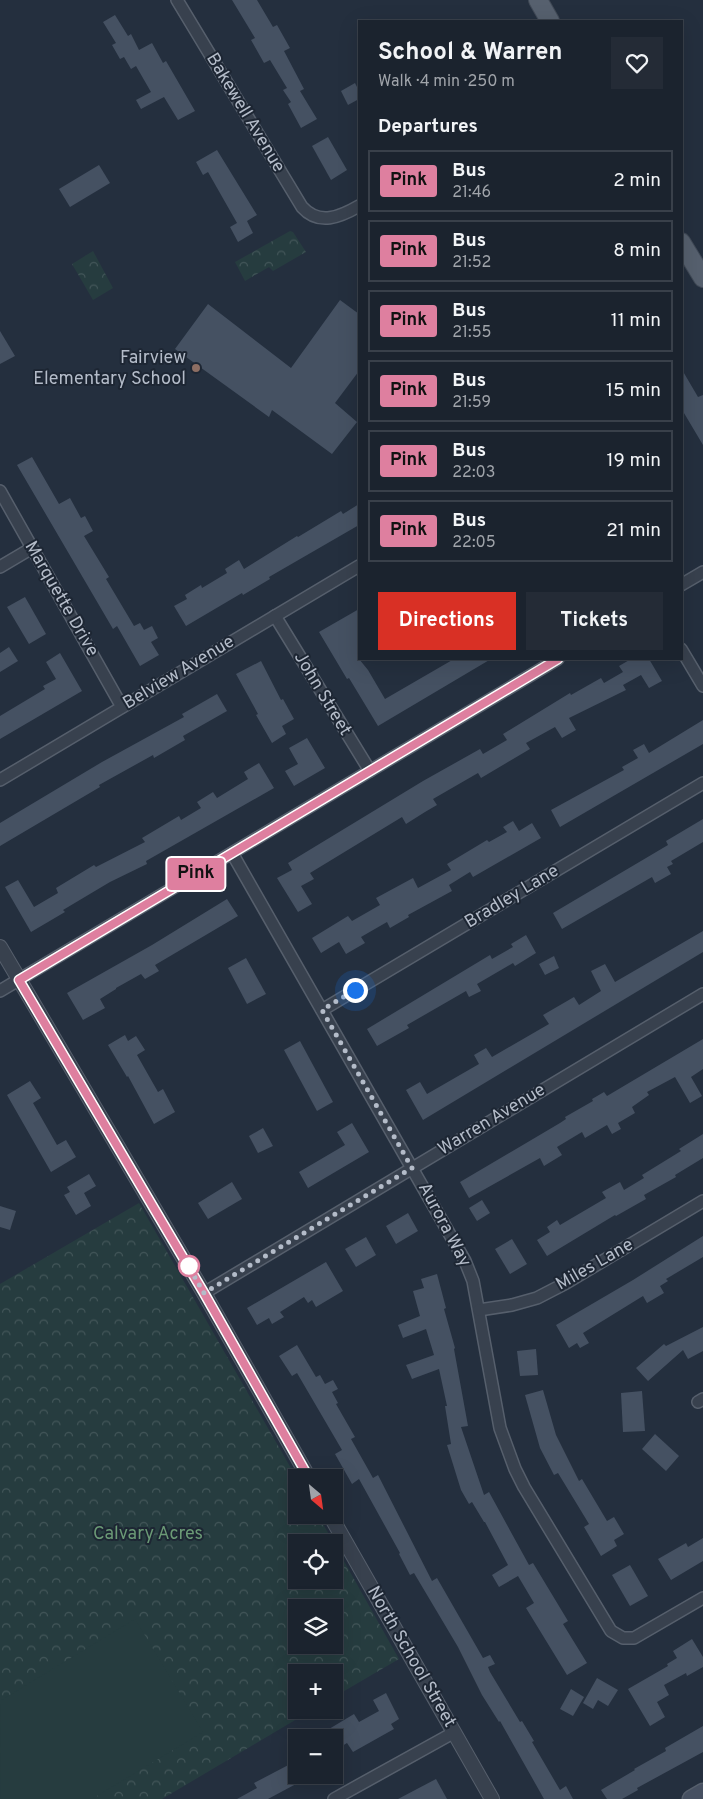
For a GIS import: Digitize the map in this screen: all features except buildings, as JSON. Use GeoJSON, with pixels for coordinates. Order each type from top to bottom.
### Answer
{"type":"FeatureCollection","features":[{"type":"Feature","properties":{"kind":"main road"},"geometry":{"type":"LineString","coordinates":[[538,0],[549,20]]}},
{"type":"Feature","properties":{"kind":"main road"},"geometry":{"type":"LineString","coordinates":[[683,245],[703,278]]}},
{"type":"Feature","properties":{"kind":"main road"},"geometry":{"type":"LineString","coordinates":[[691,1799],[703,1792]]}},
{"type":"Feature","properties":{"kind":"street","name":"Bakewell Avenue"},"geometry":{"type":"LineString","coordinates":[[178,0],[302,207],[312,216],[319,218],[339,216],[358,206]]}},
{"type":"Feature","properties":{"kind":"street","name":"Marquette Drive"},"geometry":{"type":"LineString","coordinates":[[0,491],[122,706]]}},
{"type":"Feature","properties":{"kind":"street"},"geometry":{"type":"LineString","coordinates":[[0,567],[32,548]]}},
{"type":"Feature","properties":{"kind":"street","name":"Belview Avenue"},"geometry":{"type":"LineString","coordinates":[[0,780],[358,567]]}},
{"type":"Feature","properties":{"kind":"street"},"geometry":{"type":"LineString","coordinates":[[683,584],[703,572]]}},
{"type":"Feature","properties":{"kind":"street","name":"John Street"},"geometry":{"type":"LineString","coordinates":[[275,616],[370,771]]}},
{"type":"Feature","properties":{"kind":"street"},"geometry":{"type":"LineString","coordinates":[[683,652],[703,686]]}},
{"type":"Feature","properties":{"kind":"street"},"geometry":{"type":"LineString","coordinates":[[0,991],[556,660]]}},
{"type":"Feature","properties":{"kind":"street","name":"Bradley Lane"},"geometry":{"type":"LineString","coordinates":[[322,1010],[703,783]]}},
{"type":"Feature","properties":{"kind":"street","name":"Aurora Way"},"geometry":{"type":"LineString","coordinates":[[232,853],[465,1261],[473,1280],[487,1366],[500,1428],[515,1468],[524,1488],[611,1631],[623,1638],[634,1638],[703,1598]]}},
{"type":"Feature","properties":{"kind":"street"},"geometry":{"type":"LineString","coordinates":[[0,946],[204,1293],[304,1469]]}},
{"type":"Feature","properties":{"kind":"street","name":"Warren Avenue"},"geometry":{"type":"LineString","coordinates":[[204,1293],[703,994]]}},
{"type":"Feature","properties":{"kind":"street","name":"Miles Lane"},"geometry":{"type":"LineString","coordinates":[[479,1310],[512,1305],[536,1298],[566,1283],[703,1201]]}},
{"type":"Feature","properties":{"kind":"street","name":"North School Street"},"geometry":{"type":"LineString","coordinates":[[335,1524],[492,1799]]}},
{"type":"Feature","properties":{"kind":"street"},"geometry":{"type":"LineString","coordinates":[[334,1799],[453,1732]]}},
{"type":"Feature","properties":{"kind":"green space"},"geometry":{"type":"Polygon","coordinates":[[[290,231],[293,232],[306,252],[273,271],[269,267],[245,281],[235,262],[290,231]]]}},
{"type":"Feature","properties":{"kind":"green space"},"geometry":{"type":"Polygon","coordinates":[[[93,251],[113,288],[93,300],[72,264],[93,251]]]}},
{"type":"Feature","properties":{"kind":"green space","name":"Calvary Acres"},"geometry":{"type":"Polygon","coordinates":[[[139,1203],[291,1469],[288,1469],[288,1524],[323,1524],[329,1534],[288,1534],[288,1589],[343,1589],[343,1559],[399,1659],[343,1692],[343,1664],[288,1664],[288,1719],[297,1719],[162,1799],[0,1799],[0,1284],[139,1203]]]}},
{"type":"Feature","properties":{"kind":"green space"},"geometry":{"type":"Polygon","coordinates":[[[135,1619],[203,1732],[92,1799],[1,1799],[0,1701],[135,1619]]]}},
{"type":"Feature","properties":{"kind":"bus line","name":"Pink"},"geometry":{"type":"LineString","coordinates":[[304,1469],[204,1293],[19,980],[556,660]]}},
{"type":"Feature","properties":{"kind":"place","name":"Fairview Elementary School"},"geometry":{"type":"Point","coordinates":[196,368]}},
{"type":"Feature","properties":{"kind":"route"},"geometry":{"type":"LineString","coordinates":[[189,1266],[185,1260],[204,1293],[412,1168],[322,1010],[355,990]]}}]}
